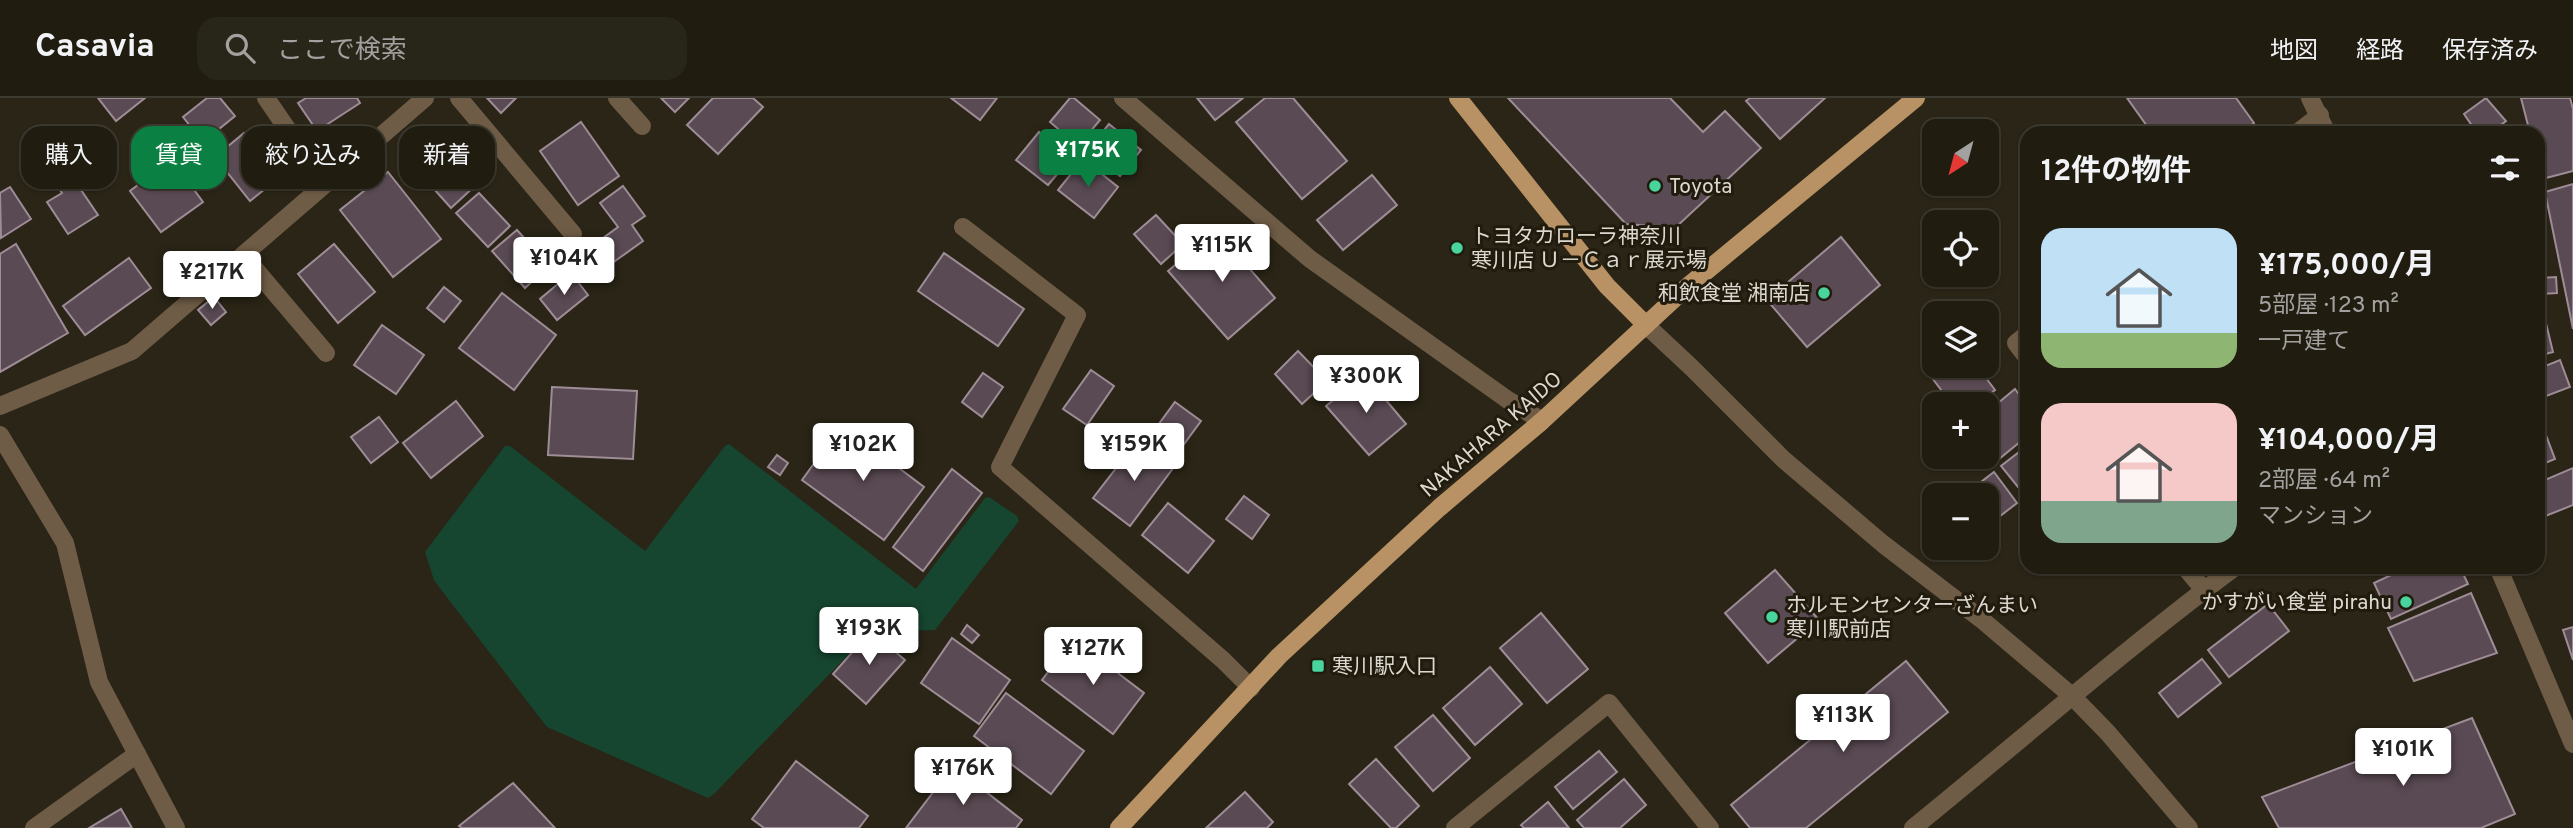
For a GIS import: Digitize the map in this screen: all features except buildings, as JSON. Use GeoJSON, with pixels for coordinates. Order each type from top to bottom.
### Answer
{"type":"FeatureCollection","features":[{"type":"Feature","properties":{"kind":"main road"},"geometry":{"type":"LineString","coordinates":[[1458,98],[1607,286],[1646,325]]}},
{"type":"Feature","properties":{"kind":"main road","name":"NAKAHARA KAIDO"},"geometry":{"type":"LineString","coordinates":[[1119,828],[1279,656],[1429,517],[1542,421],[1687,287],[1916,98]]}},
{"type":"Feature","properties":{"kind":"street"},"geometry":{"type":"LineString","coordinates":[[266,98],[285,126]]}},
{"type":"Feature","properties":{"kind":"street"},"geometry":{"type":"LineString","coordinates":[[385,132],[425,98]]}},
{"type":"Feature","properties":{"kind":"street"},"geometry":{"type":"LineString","coordinates":[[459,98],[573,234]]}},
{"type":"Feature","properties":{"kind":"street"},"geometry":{"type":"LineString","coordinates":[[617,98],[642,126]]}},
{"type":"Feature","properties":{"kind":"street"},"geometry":{"type":"LineString","coordinates":[[1123,98],[1310,259],[1508,400],[1542,421]]}},
{"type":"Feature","properties":{"kind":"street"},"geometry":{"type":"LineString","coordinates":[[2310,98],[2324,126]]}},
{"type":"Feature","properties":{"kind":"street"},"geometry":{"type":"LineString","coordinates":[[2306,126],[2320,115]]}},
{"type":"Feature","properties":{"kind":"street"},"geometry":{"type":"LineString","coordinates":[[0,406],[132,351],[319,189]]}},
{"type":"Feature","properties":{"kind":"street"},"geometry":{"type":"LineString","coordinates":[[962,227],[1077,314],[1000,467],[1223,660],[1251,688]]}},
{"type":"Feature","properties":{"kind":"street"},"geometry":{"type":"LineString","coordinates":[[243,255],[326,353]]}},
{"type":"Feature","properties":{"kind":"street"},"geometry":{"type":"LineString","coordinates":[[1646,325],[1783,459],[1883,544],[1981,619],[2071,696],[2108,733],[2189,828]]}},
{"type":"Feature","properties":{"kind":"street"},"geometry":{"type":"LineString","coordinates":[[0,435],[65,543],[99,682],[176,828]]}},
{"type":"Feature","properties":{"kind":"street"},"geometry":{"type":"LineString","coordinates":[[2191,574],[2204,590]]}},
{"type":"Feature","properties":{"kind":"street"},"geometry":{"type":"LineString","coordinates":[[1913,828],[2071,696],[2226,574]]}},
{"type":"Feature","properties":{"kind":"street"},"geometry":{"type":"LineString","coordinates":[[2501,574],[2573,744]]}},
{"type":"Feature","properties":{"kind":"street"},"geometry":{"type":"LineString","coordinates":[[1455,828],[1609,703],[1710,828]]}},
{"type":"Feature","properties":{"kind":"street"},"geometry":{"type":"LineString","coordinates":[[34,828],[137,754]]}},
{"type":"Feature","properties":{"kind":"green space"},"geometry":{"type":"Polygon","coordinates":[[[729,444],[916,589],[985,498],[989,497],[1017,516],[1019,521],[935,630],[870,632],[708,798],[547,727],[434,580],[425,552],[505,446],[510,446],[645,551],[729,444]]]}},
{"type":"Feature","properties":{"kind":"place","name":"Toyota"},"geometry":{"type":"Point","coordinates":[1655,186]}},
{"type":"Feature","properties":{"kind":"place","name":"トヨタカローラ神奈川 寒川店 Ｕ－Ｃａｒ展示場"},"geometry":{"type":"Point","coordinates":[1457,248]}},
{"type":"Feature","properties":{"kind":"place","name":"和飲食堂 湘南店"},"geometry":{"type":"Point","coordinates":[1824,293]}},
{"type":"Feature","properties":{"kind":"place","name":"かすがい食堂 pirahu"},"geometry":{"type":"Point","coordinates":[2406,602]}},
{"type":"Feature","properties":{"kind":"place","name":"ホルモンセンターざんまい 寒川駅前店"},"geometry":{"type":"Point","coordinates":[1772,617]}},
{"type":"Feature","properties":{"kind":"place","name":"寒川駅入口"},"geometry":{"type":"Point","coordinates":[1318,666]}}]}
